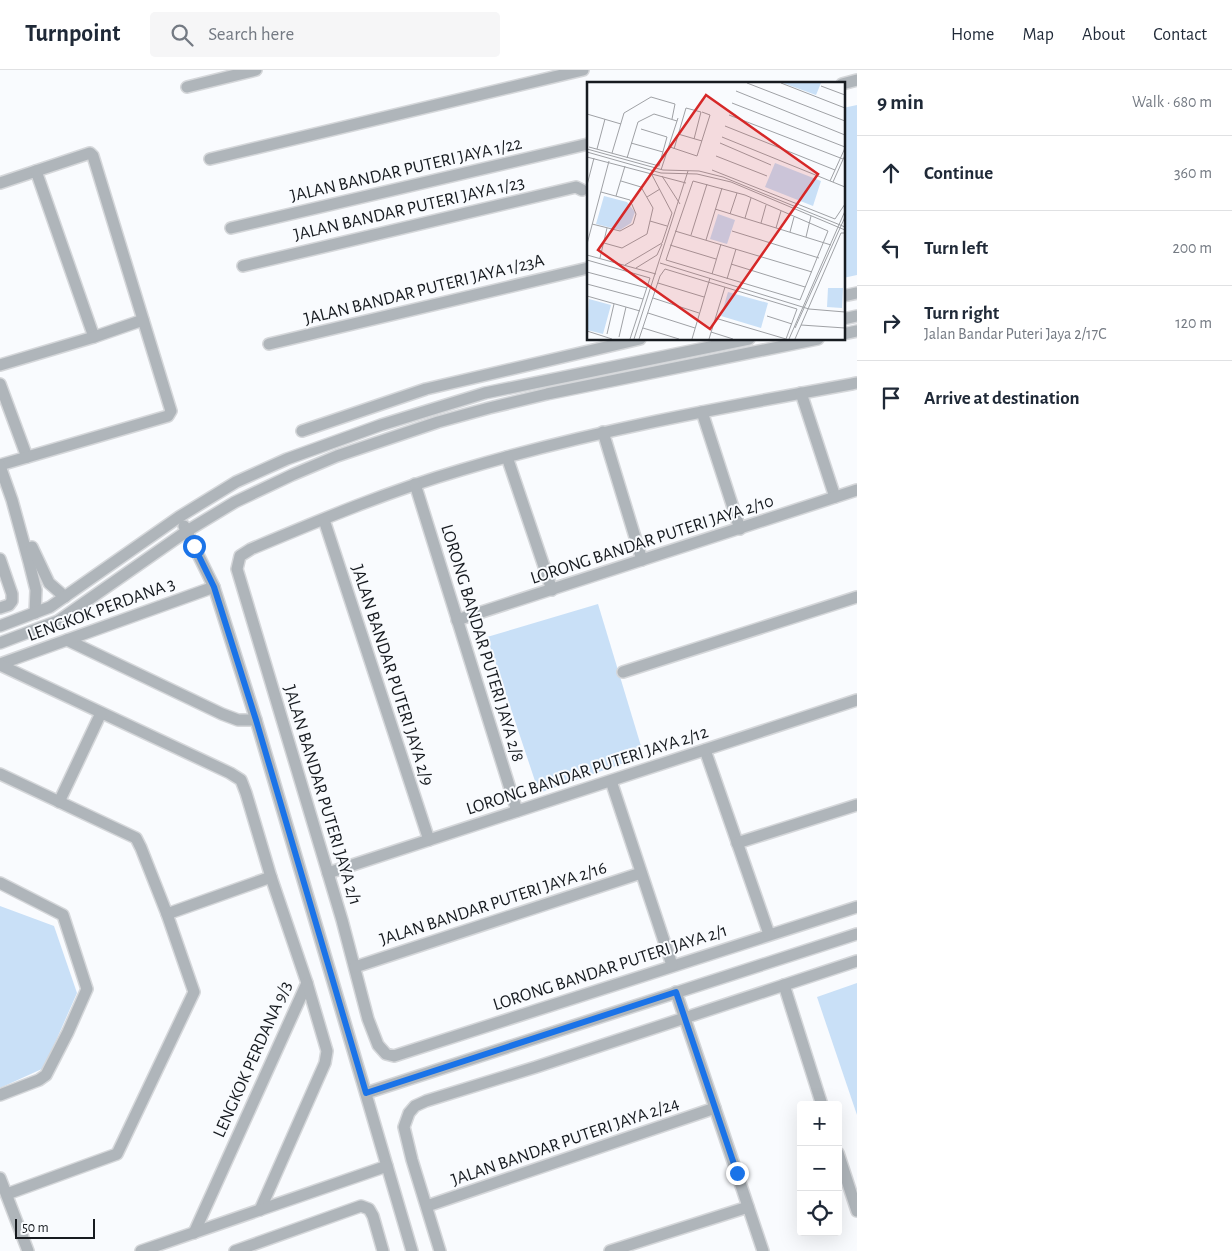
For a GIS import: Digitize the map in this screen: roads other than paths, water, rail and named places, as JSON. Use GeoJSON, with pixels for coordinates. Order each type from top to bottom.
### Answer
{"type":"FeatureCollection","features":[{"type":"Feature","properties":{"kind":"street"},"geometry":{"type":"LineString","coordinates":[[187,87],[256,70]]}},
{"type":"Feature","properties":{"kind":"street"},"geometry":{"type":"LineString","coordinates":[[210,159],[583,70]]}},
{"type":"Feature","properties":{"kind":"street"},"geometry":{"type":"LineString","coordinates":[[844,83],[857,80]]}},
{"type":"Feature","properties":{"kind":"street","name":"JALAN BANDAR PUTERI JAYA 1/22"},"geometry":{"type":"LineString","coordinates":[[231,228],[587,144]]}},
{"type":"Feature","properties":{"kind":"street"},"geometry":{"type":"LineString","coordinates":[[0,183],[90,153],[93,156],[171,412],[168,416],[0,465],[37,561],[49,583],[65,597]]}},
{"type":"Feature","properties":{"kind":"street"},"geometry":{"type":"LineString","coordinates":[[36,171],[94,337]]}},
{"type":"Feature","properties":{"kind":"street","name":"JALAN BANDAR PUTERI JAYA 1/23"},"geometry":{"type":"LineString","coordinates":[[243,266],[576,187],[582,190]]}},
{"type":"Feature","properties":{"kind":"street","name":"JALAN BANDAR PUTERI JAYA 1/23A"},"geometry":{"type":"LineString","coordinates":[[269,344],[587,268]]}},
{"type":"Feature","properties":{"kind":"street"},"geometry":{"type":"LineString","coordinates":[[844,296],[857,293]]}},
{"type":"Feature","properties":{"kind":"street"},"geometry":{"type":"LineString","coordinates":[[844,319],[857,316]]}},
{"type":"Feature","properties":{"kind":"street"},"geometry":{"type":"LineString","coordinates":[[0,364],[94,337],[143,320]]}},
{"type":"Feature","properties":{"kind":"street"},"geometry":{"type":"LineString","coordinates":[[844,334],[857,331]]}},
{"type":"Feature","properties":{"kind":"street"},"geometry":{"type":"LineString","coordinates":[[302,430],[426,389],[636,340]]}},
{"type":"Feature","properties":{"kind":"street"},"geometry":{"type":"LineString","coordinates":[[0,626],[50,607],[179,517],[236,482],[260,470],[381,425],[485,393],[744,340]]}},
{"type":"Feature","properties":{"kind":"street"},"geometry":{"type":"LineString","coordinates":[[0,643],[58,621],[187,531],[234,502],[292,474],[337,456],[438,422],[547,394],[769,344],[808,340]]}},
{"type":"Feature","properties":{"kind":"street"},"geometry":{"type":"LineString","coordinates":[[324,520],[415,484],[557,443],[702,412],[857,383]]}},
{"type":"Feature","properties":{"kind":"street"},"geometry":{"type":"LineString","coordinates":[[0,384],[27,457]]}},
{"type":"Feature","properties":{"kind":"street"},"geometry":{"type":"LineString","coordinates":[[801,393],[836,498]]}},
{"type":"Feature","properties":{"kind":"street"},"geometry":{"type":"LineString","coordinates":[[702,412],[740,529]]}},
{"type":"Feature","properties":{"kind":"street"},"geometry":{"type":"LineString","coordinates":[[602,432],[642,560]]}},
{"type":"Feature","properties":{"kind":"street"},"geometry":{"type":"LineString","coordinates":[[507,457],[552,590]]}},
{"type":"Feature","properties":{"kind":"street","name":"LORONG BANDAR PUTERI JAYA 2/8"},"geometry":{"type":"LineString","coordinates":[[415,484],[517,811]]}},
{"type":"Feature","properties":{"kind":"street","name":"LORONG BANDAR PUTERI JAYA 2/10"},"geometry":{"type":"LineString","coordinates":[[458,620],[857,490]]}},
{"type":"Feature","properties":{"kind":"street"},"geometry":{"type":"LineString","coordinates":[[12,500],[36,590],[35,613]]}},
{"type":"Feature","properties":{"kind":"street"},"geometry":{"type":"LineString","coordinates":[[179,517],[214,587],[256,720],[412,1251]]}},
{"type":"Feature","properties":{"kind":"street","name":"JALAN BANDAR PUTERI JAYA 2/1"},"geometry":{"type":"LineString","coordinates":[[324,520],[251,549],[240,556],[237,569],[328,873],[368,1020],[378,1045]]}},
{"type":"Feature","properties":{"kind":"street","name":"JALAN BANDAR PUTERI JAYA 2/9"},"geometry":{"type":"LineString","coordinates":[[324,520],[429,840]]}},
{"type":"Feature","properties":{"kind":"street"},"geometry":{"type":"LineString","coordinates":[[0,559],[12,594],[12,601],[0,608]]}},
{"type":"Feature","properties":{"kind":"street","name":"LENGKOK PERDANA 3"},"geometry":{"type":"LineString","coordinates":[[0,664],[214,587]]}},
{"type":"Feature","properties":{"kind":"street"},"geometry":{"type":"LineString","coordinates":[[623,672],[857,597]]}},
{"type":"Feature","properties":{"kind":"street"},"geometry":{"type":"LineString","coordinates":[[67,640],[222,714],[238,720],[256,720]]}},
{"type":"Feature","properties":{"kind":"street","name":"LENGKOK PERDANA 9/3"},"geometry":{"type":"LineString","coordinates":[[0,664],[230,773],[241,780],[246,793],[306,983],[194,1232]]}},
{"type":"Feature","properties":{"kind":"street","name":"LORONG BANDAR PUTERI JAYA 2/12"},"geometry":{"type":"LineString","coordinates":[[328,873],[857,700]]}},
{"type":"Feature","properties":{"kind":"street"},"geometry":{"type":"LineString","coordinates":[[59,802],[101,713]]}},
{"type":"Feature","properties":{"kind":"street"},"geometry":{"type":"LineString","coordinates":[[705,750],[769,934]]}},
{"type":"Feature","properties":{"kind":"street"},"geometry":{"type":"LineString","coordinates":[[0,774],[136,838],[167,914],[194,992],[117,1154],[7,1194]]}},
{"type":"Feature","properties":{"kind":"street"},"geometry":{"type":"LineString","coordinates":[[611,781],[672,965]]}},
{"type":"Feature","properties":{"kind":"street"},"geometry":{"type":"LineString","coordinates":[[737,843],[857,805]]}},
{"type":"Feature","properties":{"kind":"street","name":"JALAN BANDAR PUTERI JAYA 2/16"},"geometry":{"type":"LineString","coordinates":[[355,967],[642,873]]}},
{"type":"Feature","properties":{"kind":"street"},"geometry":{"type":"LineString","coordinates":[[167,914],[271,877]]}},
{"type":"Feature","properties":{"kind":"street"},"geometry":{"type":"LineString","coordinates":[[0,883],[63,916],[88,990],[46,1075],[39,1080],[0,1095]]}},
{"type":"Feature","properties":{"kind":"street","name":"LORONG BANDAR PUTERI JAYA 2/1"},"geometry":{"type":"LineString","coordinates":[[378,1045],[386,1054],[394,1056],[857,907]]}},
{"type":"Feature","properties":{"kind":"street"},"geometry":{"type":"LineString","coordinates":[[366,1093],[857,934]]}},
{"type":"Feature","properties":{"kind":"street"},"geometry":{"type":"LineString","coordinates":[[440,1251],[412,1160],[404,1127],[409,1113],[416,1106],[426,1101],[536,1067],[857,961]]}},
{"type":"Feature","properties":{"kind":"street"},"geometry":{"type":"LineString","coordinates":[[260,1210],[325,1062],[327,1051],[306,983]]}},
{"type":"Feature","properties":{"kind":"street"},"geometry":{"type":"LineString","coordinates":[[784,985],[821,1101]]}},
{"type":"Feature","properties":{"kind":"street"},"geometry":{"type":"LineString","coordinates":[[676,992],[763,1251]]}},
{"type":"Feature","properties":{"kind":"street","name":"JALAN BANDAR PUTERI JAYA 2/24"},"geometry":{"type":"LineString","coordinates":[[427,1206],[715,1108]]}},
{"type":"Feature","properties":{"kind":"street"},"geometry":{"type":"LineString","coordinates":[[141,1251],[387,1166]]}},
{"type":"Feature","properties":{"kind":"street"},"geometry":{"type":"LineString","coordinates":[[842,1166],[857,1211]]}},
{"type":"Feature","properties":{"kind":"street"},"geometry":{"type":"LineString","coordinates":[[845,1175],[857,1171]]}},
{"type":"Feature","properties":{"kind":"street"},"geometry":{"type":"LineString","coordinates":[[0,1178],[28,1251]]}},
{"type":"Feature","properties":{"kind":"street"},"geometry":{"type":"LineString","coordinates":[[235,1251],[361,1206],[369,1209],[373,1216],[384,1251]]}},
{"type":"Feature","properties":{"kind":"street"},"geometry":{"type":"LineString","coordinates":[[610,1251],[748,1207]]}}]}
